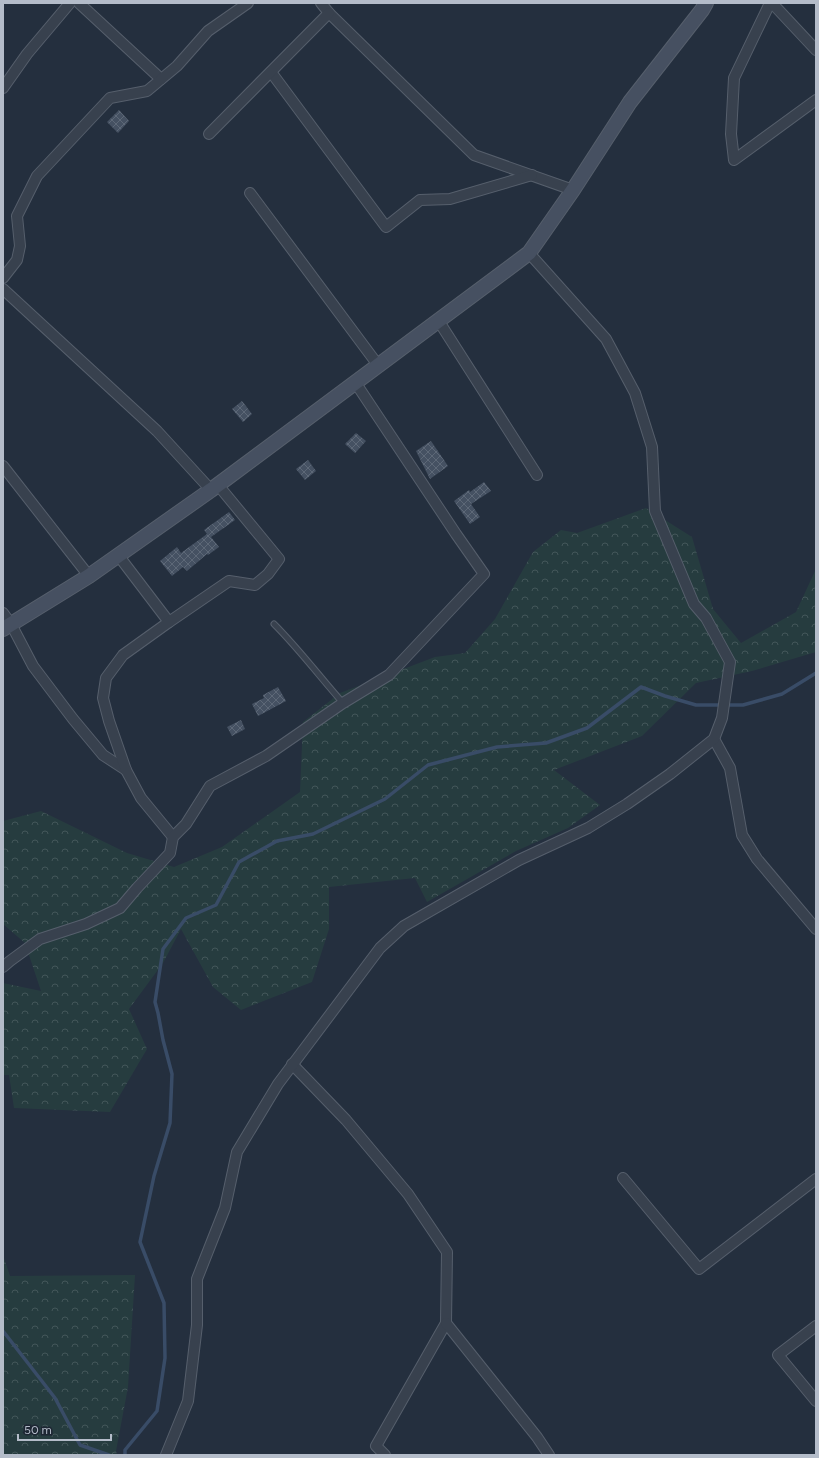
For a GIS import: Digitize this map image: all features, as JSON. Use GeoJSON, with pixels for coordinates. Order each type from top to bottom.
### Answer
{"type":"FeatureCollection","features":[{"type":"Feature","properties":{"kind":"street"},"geometry":{"type":"LineString","coordinates":[[3,88],[27,54],[70,3]]}},
{"type":"Feature","properties":{"kind":"street"},"geometry":{"type":"LineString","coordinates":[[79,3],[161,80]]}},
{"type":"Feature","properties":{"kind":"street"},"geometry":{"type":"LineString","coordinates":[[3,278],[17,260],[20,246],[17,216],[37,176],[110,98],[147,91],[178,66],[208,31],[248,3]]}},
{"type":"Feature","properties":{"kind":"street"},"geometry":{"type":"LineString","coordinates":[[321,3],[329,13],[474,155],[572,190]]}},
{"type":"Feature","properties":{"kind":"street"},"geometry":{"type":"LineString","coordinates":[[126,770],[104,755],[73,719],[33,666],[6,622],[89,576],[214,487],[529,253],[630,102],[706,3]]}},
{"type":"Feature","properties":{"kind":"street"},"geometry":{"type":"LineString","coordinates":[[816,50],[771,3],[734,78],[731,134],[734,160],[816,100]]}},
{"type":"Feature","properties":{"kind":"street"},"geometry":{"type":"LineString","coordinates":[[209,134],[329,13]]}},
{"type":"Feature","properties":{"kind":"street"},"geometry":{"type":"LineString","coordinates":[[271,72],[386,227],[420,200],[450,199],[532,176]]}},
{"type":"Feature","properties":{"kind":"street"},"geometry":{"type":"LineString","coordinates":[[250,193],[378,365]]}},
{"type":"Feature","properties":{"kind":"street"},"geometry":{"type":"LineString","coordinates":[[166,1455],[188,1401],[197,1324],[197,1279],[225,1208],[237,1152],[278,1084],[292,1064],[380,948],[404,926],[519,860],[588,828],[627,804],[670,774],[714,739],[722,718],[730,662],[706,618],[694,604],[655,511],[652,447],[635,393],[606,339],[529,253]]}},
{"type":"Feature","properties":{"kind":"street"},"geometry":{"type":"LineString","coordinates":[[3,289],[157,431],[214,487],[279,559],[268,574],[255,584],[229,581],[169,622],[123,655],[106,678],[103,698],[109,721],[126,770],[141,798],[173,837]]}},
{"type":"Feature","properties":{"kind":"street"},"geometry":{"type":"LineString","coordinates":[[438,320],[537,475]]}},
{"type":"Feature","properties":{"kind":"street"},"geometry":{"type":"LineString","coordinates":[[3,967],[40,939],[86,924],[120,908],[170,853],[173,837],[186,824],[210,786],[266,756],[389,674],[484,574],[355,382]]}},
{"type":"Feature","properties":{"kind":"street"},"geometry":{"type":"LineString","coordinates":[[3,466],[89,576]]}},
{"type":"Feature","properties":{"kind":"street"},"geometry":{"type":"LineString","coordinates":[[118,555],[169,622]]}},
{"type":"Feature","properties":{"kind":"street"},"geometry":{"type":"LineString","coordinates":[[714,739],[730,768],[742,834],[757,859],[816,929]]}},
{"type":"Feature","properties":{"kind":"street"},"geometry":{"type":"LineString","coordinates":[[292,1064],[346,1120],[408,1194],[447,1252],[446,1323],[376,1446],[384,1455]]}},
{"type":"Feature","properties":{"kind":"street"},"geometry":{"type":"LineString","coordinates":[[623,1178],[699,1269],[816,1179]]}},
{"type":"Feature","properties":{"kind":"street"},"geometry":{"type":"LineString","coordinates":[[446,1323],[537,1437],[549,1455]]}},
{"type":"Feature","properties":{"kind":"street"},"geometry":{"type":"LineString","coordinates":[[816,1326],[778,1355],[816,1401]]}},
{"type":"Feature","properties":{"kind":"lane"},"geometry":{"type":"LineString","coordinates":[[274,624],[297,647],[318,675],[344,703]]}},
{"type":"Feature","properties":{"kind":"green space"},"geometry":{"type":"Polygon","coordinates":[[[646,508],[692,537],[713,609],[741,643],[796,612],[816,569],[816,652],[752,671],[696,683],[642,736],[554,770],[600,805],[568,828],[516,851],[427,902],[415,878],[329,887],[329,929],[312,982],[241,1010],[213,987],[181,929],[163,963],[129,1009],[147,1049],[110,1112],[14,1108],[9,1075],[3,1075],[3,983],[41,991],[25,943],[3,924],[3,821],[41,811],[127,853],[174,867],[222,847],[300,792],[303,722],[340,693],[435,657],[465,653],[495,619],[533,552],[561,530],[577,533],[646,508]]]}},
{"type":"Feature","properties":{"kind":"green space"},"geometry":{"type":"Polygon","coordinates":[[[3,1255],[10,1276],[135,1275],[128,1387],[116,1451],[117,1455],[3,1455],[3,1255]]]}},
{"type":"Feature","properties":{"kind":"building"},"geometry":{"type":"Polygon","coordinates":[[[119,110],[129,121],[118,133],[107,122],[119,110]]]}},
{"type":"Feature","properties":{"kind":"building"},"geometry":{"type":"Polygon","coordinates":[[[242,401],[252,414],[243,422],[232,409],[242,401]]]}},
{"type":"Feature","properties":{"kind":"building"},"geometry":{"type":"Polygon","coordinates":[[[356,433],[366,441],[355,453],[345,444],[356,433]]]}},
{"type":"Feature","properties":{"kind":"building"},"geometry":{"type":"Polygon","coordinates":[[[431,441],[448,466],[430,479],[416,451],[431,441]]]}},
{"type":"Feature","properties":{"kind":"building"},"geometry":{"type":"Polygon","coordinates":[[[308,460],[316,471],[305,480],[296,469],[308,460]]]}},
{"type":"Feature","properties":{"kind":"building"},"geometry":{"type":"Polygon","coordinates":[[[484,482],[491,491],[471,504],[480,517],[470,524],[454,501],[469,490],[470,492],[484,482]]]}},
{"type":"Feature","properties":{"kind":"building"},"geometry":{"type":"Polygon","coordinates":[[[229,512],[235,520],[211,537],[219,547],[208,555],[207,554],[187,571],[183,567],[172,576],[160,561],[177,547],[181,553],[207,534],[204,530],[229,512]]]}},
{"type":"Feature","properties":{"kind":"building"},"geometry":{"type":"Polygon","coordinates":[[[278,687],[286,701],[258,716],[252,704],[264,698],[263,695],[278,687]]]}},
{"type":"Feature","properties":{"kind":"building"},"geometry":{"type":"Polygon","coordinates":[[[241,720],[245,729],[232,736],[227,727],[241,720]]]}},
{"type":"Feature","properties":{"kind":"waterway"},"geometry":{"type":"LineString","coordinates":[[125,1455],[125,1450],[157,1411],[165,1358],[164,1303],[140,1242],[154,1176],[170,1123],[172,1074],[155,1002],[163,949],[186,918],[216,905],[239,862],[277,841],[313,834],[385,799],[428,765],[497,747],[546,743],[587,728],[641,687],[696,705],[743,705],[782,694],[816,673]]}},
{"type":"Feature","properties":{"kind":"waterway"},"geometry":{"type":"LineString","coordinates":[[3,1331],[55,1398],[80,1445],[109,1455]]}}]}
